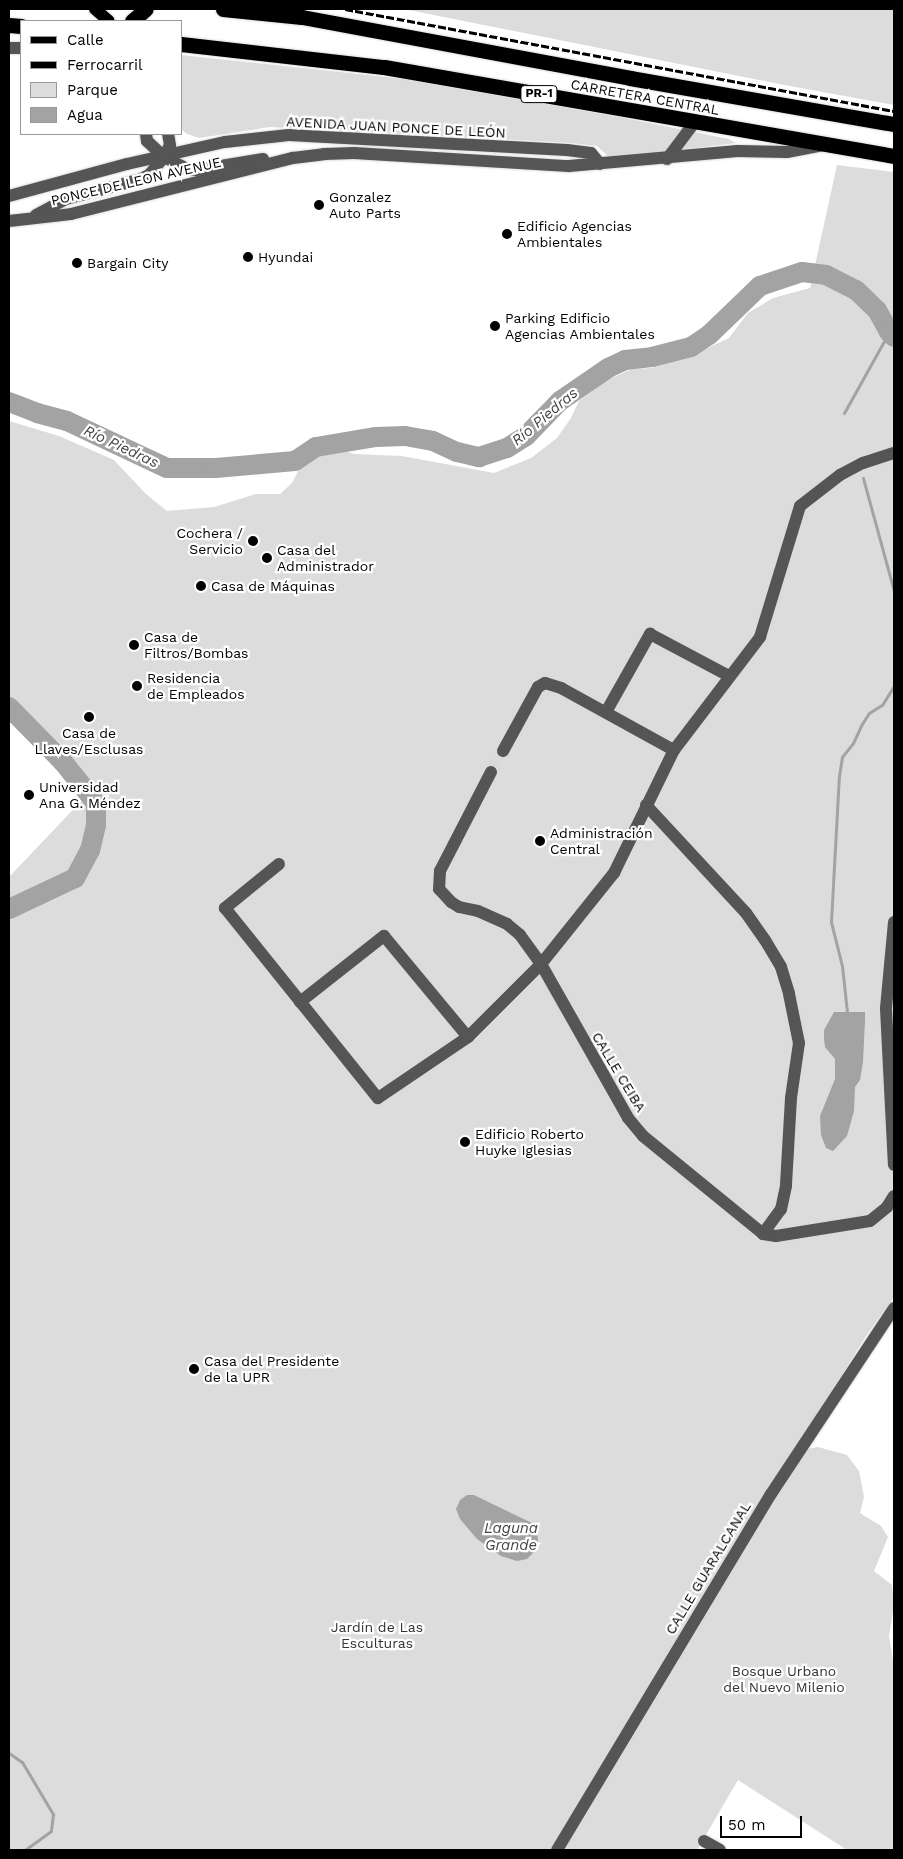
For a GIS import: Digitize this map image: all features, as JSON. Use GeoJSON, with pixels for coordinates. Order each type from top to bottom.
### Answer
{"type":"FeatureCollection","features":[{"type":"Feature","properties":{"kind":"highway"},"geometry":{"type":"LineString","coordinates":[[133,20],[146,9]]}},
{"type":"Feature","properties":{"kind":"highway","name":"CARRETERA CENTRAL"},"geometry":{"type":"LineString","coordinates":[[223,9],[302,17],[630,78],[894,124]]}},
{"type":"Feature","properties":{"kind":"highway","name":"CARRETERA CENTRAL"},"geometry":{"type":"LineString","coordinates":[[182,44],[384,67],[694,123],[894,156]]}},
{"type":"Feature","properties":{"kind":"main road"},"geometry":{"type":"LineString","coordinates":[[95,9],[108,20]]}},
{"type":"Feature","properties":{"kind":"main road"},"geometry":{"type":"LineString","coordinates":[[271,9],[302,17]]}},
{"type":"Feature","properties":{"kind":"street"},"geometry":{"type":"LineString","coordinates":[[667,159],[694,123]]}},
{"type":"Feature","properties":{"kind":"street"},"geometry":{"type":"LineString","coordinates":[[146,135],[147,141],[164,156],[188,169],[198,170],[276,157],[293,158]]}},
{"type":"Feature","properties":{"kind":"street"},"geometry":{"type":"LineString","coordinates":[[9,221],[29,219],[66,198],[150,175],[170,145],[168,135]]}},
{"type":"Feature","properties":{"kind":"street","name":"AVENIDA JUAN PONCE DE LEÓN"},"geometry":{"type":"LineString","coordinates":[[9,196],[225,142],[289,135],[567,150],[591,153],[600,164]]}},
{"type":"Feature","properties":{"kind":"street","name":"AVENIDA JUAN PONCE DE LEÓN"},"geometry":{"type":"LineString","coordinates":[[29,219],[71,214],[293,158],[354,153],[568,166],[667,159],[737,151],[786,152],[827,145]]}},
{"type":"Feature","properties":{"kind":"street"},"geometry":{"type":"LineString","coordinates":[[279,864],[224,908],[378,1098],[468,1037],[541,964],[614,873],[674,750],[760,637],[800,506],[840,475],[892,458]]}},
{"type":"Feature","properties":{"kind":"street"},"geometry":{"type":"LineString","coordinates":[[606,712],[650,634],[729,676]]}},
{"type":"Feature","properties":{"kind":"street"},"geometry":{"type":"LineString","coordinates":[[503,751],[538,687],[545,683],[562,688],[674,750]]}},
{"type":"Feature","properties":{"kind":"street","name":"CALLE CEIBA"},"geometry":{"type":"LineString","coordinates":[[491,772],[440,870],[439,889],[451,902],[459,907],[478,911],[515,930],[541,964],[628,1118],[643,1136],[763,1234]]}},
{"type":"Feature","properties":{"kind":"street"},"geometry":{"type":"LineString","coordinates":[[646,805],[746,913],[781,967],[789,994],[799,1043],[791,1098],[786,1186],[781,1208],[763,1234],[776,1236],[870,1221],[887,1207],[894,1196]]}},
{"type":"Feature","properties":{"kind":"street"},"geometry":{"type":"LineString","coordinates":[[894,922],[886,1009],[894,1165]]}},
{"type":"Feature","properties":{"kind":"street"},"geometry":{"type":"LineString","coordinates":[[300,1002],[384,936],[468,1037]]}},
{"type":"Feature","properties":{"kind":"street","name":"CALLE GUARALCANAL"},"geometry":{"type":"LineString","coordinates":[[557,1850],[771,1494],[894,1308]]}},
{"type":"Feature","properties":{"kind":"street"},"geometry":{"type":"LineString","coordinates":[[704,1841],[720,1850]]}},
{"type":"Feature","properties":{"kind":"green space"},"geometry":{"type":"Polygon","coordinates":[[[404,9],[894,9],[894,105],[779,84],[404,9]]]}},
{"type":"Feature","properties":{"kind":"green space"},"geometry":{"type":"Polygon","coordinates":[[[182,55],[404,79],[614,116],[729,139],[736,143],[610,158],[597,146],[572,143],[270,127],[199,138],[187,134],[182,130],[182,55]]]}},
{"type":"Feature","properties":{"kind":"green space"},"geometry":{"type":"Polygon","coordinates":[[[837,165],[894,172],[894,1297],[866,1336],[795,1451],[818,1447],[847,1455],[859,1471],[864,1497],[860,1513],[881,1526],[888,1537],[874,1571],[892,1585],[894,1604],[889,1636],[894,1668],[894,1850],[847,1850],[738,1780],[697,1850],[9,1850],[9,877],[87,795],[79,783],[9,712],[9,421],[59,436],[114,460],[146,494],[167,511],[214,507],[256,494],[280,494],[292,483],[314,440],[354,454],[402,456],[494,473],[531,458],[557,438],[571,418],[579,401],[607,380],[632,369],[651,368],[690,356],[729,338],[748,313],[773,298],[810,288],[837,165]]]}},
{"type":"Feature","properties":{"kind":"water"},"geometry":{"type":"Polygon","coordinates":[[[834,1012],[865,1012],[865,1021],[863,1062],[860,1080],[855,1087],[854,1111],[847,1136],[833,1151],[826,1148],[821,1135],[820,1116],[835,1079],[835,1059],[825,1047],[824,1039],[824,1030],[834,1012]]]}},
{"type":"Feature","properties":{"kind":"water","name":"Laguna Grande"},"geometry":{"type":"Polygon","coordinates":[[[467,1495],[474,1495],[532,1523],[537,1530],[538,1541],[535,1551],[527,1559],[517,1561],[501,1556],[477,1539],[460,1519],[456,1509],[460,1500],[467,1495]]]}},
{"type":"Feature","properties":{"kind":"waterway","name":"Río Piedras"},"geometry":{"type":"LineString","coordinates":[[9,402],[37,413],[67,421],[167,468],[216,468],[295,461],[316,447],[376,437],[405,436],[433,441],[457,452],[479,457],[507,448],[526,436],[560,401],[608,368],[625,360],[652,357],[691,347],[709,335],[760,286],[802,272],[826,275],[856,290],[877,310],[889,332],[894,337]]}},
{"type":"Feature","properties":{"kind":"waterway"},"geometry":{"type":"LineString","coordinates":[[844,413],[889,332]]}},
{"type":"Feature","properties":{"kind":"waterway"},"geometry":{"type":"LineString","coordinates":[[863,478],[894,591]]}},
{"type":"Feature","properties":{"kind":"waterway"},"geometry":{"type":"LineString","coordinates":[[847,1012],[842,966],[831,922],[839,776],[842,757],[853,743],[862,724],[869,713],[882,705],[894,686]]}},
{"type":"Feature","properties":{"kind":"waterway","name":"Río Piedras"},"geometry":{"type":"LineString","coordinates":[[9,707],[63,762],[96,803],[96,825],[90,850],[75,878],[9,909]]}},
{"type":"Feature","properties":{"kind":"waterway"},"geometry":{"type":"LineString","coordinates":[[9,1753],[22,1762],[53,1814],[51,1831],[25,1850]]}},
{"type":"Feature","properties":{"kind":"tunnel"},"geometry":{"type":"LineString","coordinates":[[491,772],[503,751]]}},
{"type":"Feature","properties":{"kind":"railway"},"geometry":{"type":"LineString","coordinates":[[345,9],[894,111]]}},
{"type":"Feature","properties":{"kind":"place","name":"Gonzalez Auto Parts"},"geometry":{"type":"Point","coordinates":[319,205]}},
{"type":"Feature","properties":{"kind":"place","name":"Edificio Agencias Ambientales"},"geometry":{"type":"Point","coordinates":[507,234]}},
{"type":"Feature","properties":{"kind":"place","name":"Hyundai"},"geometry":{"type":"Point","coordinates":[248,257]}},
{"type":"Feature","properties":{"kind":"place","name":"Bargain City"},"geometry":{"type":"Point","coordinates":[77,263]}},
{"type":"Feature","properties":{"kind":"place","name":"Parking Edificio Agencias Ambientales"},"geometry":{"type":"Point","coordinates":[495,326]}},
{"type":"Feature","properties":{"kind":"place","name":"Cochera / Servicio"},"geometry":{"type":"Point","coordinates":[253,541]}},
{"type":"Feature","properties":{"kind":"place","name":"Casa del Administrador"},"geometry":{"type":"Point","coordinates":[267,558]}},
{"type":"Feature","properties":{"kind":"place","name":"Casa de Máquinas"},"geometry":{"type":"Point","coordinates":[201,586]}},
{"type":"Feature","properties":{"kind":"place","name":"Casa de Filtros/Bombas"},"geometry":{"type":"Point","coordinates":[134,645]}},
{"type":"Feature","properties":{"kind":"place","name":"Residencia de Empleados"},"geometry":{"type":"Point","coordinates":[137,686]}},
{"type":"Feature","properties":{"kind":"place","name":"Casa de Llaves/Esclusas"},"geometry":{"type":"Point","coordinates":[89,717]}},
{"type":"Feature","properties":{"kind":"place","name":"Universidad Ana G. Méndez"},"geometry":{"type":"Point","coordinates":[29,795]}},
{"type":"Feature","properties":{"kind":"place","name":"Administración Central"},"geometry":{"type":"Point","coordinates":[540,841]}},
{"type":"Feature","properties":{"kind":"place","name":"Edificio Roberto Huyke Iglesias"},"geometry":{"type":"Point","coordinates":[465,1142]}},
{"type":"Feature","properties":{"kind":"place","name":"Casa del Presidente de la UPR"},"geometry":{"type":"Point","coordinates":[194,1369]}},
{"type":"Feature","properties":{"kind":"park label","name":"Jardín de Las Esculturas"},"geometry":{"type":"Point","coordinates":[377,1635]}},
{"type":"Feature","properties":{"kind":"park label","name":"Bosque Urbano del Nuevo Milenio"},"geometry":{"type":"Point","coordinates":[784,1679]}}]}
